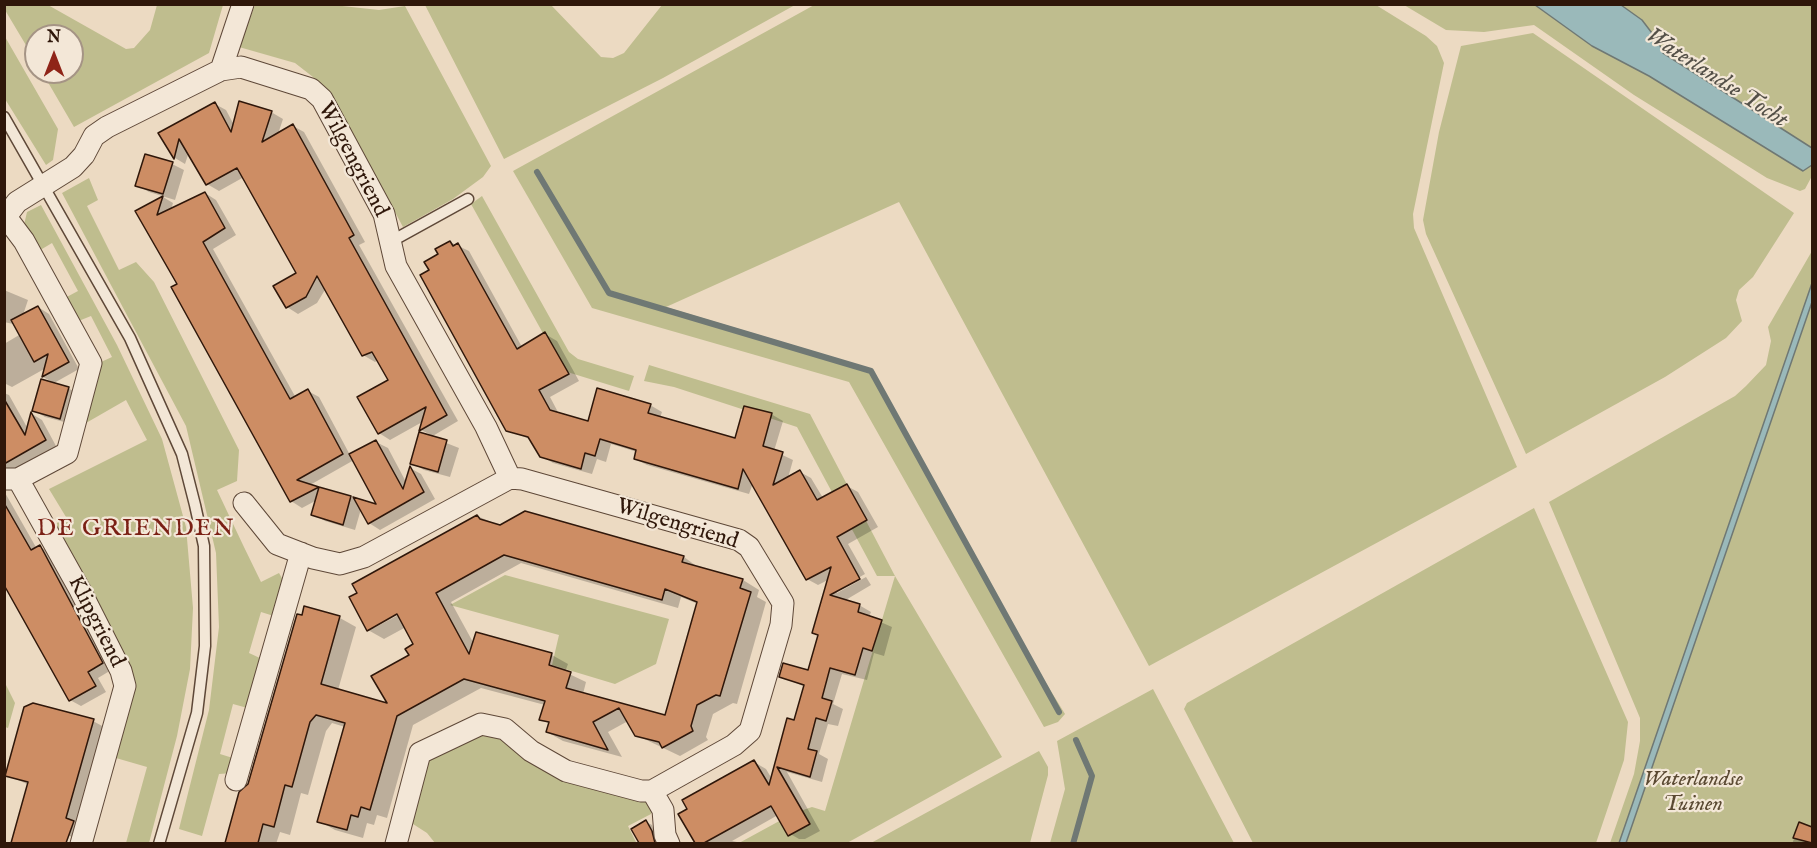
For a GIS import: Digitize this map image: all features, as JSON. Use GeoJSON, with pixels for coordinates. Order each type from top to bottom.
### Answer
{"type":"FeatureCollection","features":[{"type":"Feature","properties":{"kind":"street"},"geometry":{"type":"LineString","coordinates":[[221,70],[243,4]]}},
{"type":"Feature","properties":{"kind":"street","name":"Wilgengriend"},"geometry":{"type":"LineString","coordinates":[[44,185],[73,167],[84,155],[94,136],[106,127],[221,70],[241,67],[262,71],[298,82],[311,89],[322,99],[384,214],[396,266],[486,428],[510,478],[739,540],[749,547],[783,603],[781,625],[750,731],[734,745],[652,792]]}},
{"type":"Feature","properties":{"kind":"street","name":"Klipgriend"},"geometry":{"type":"LineString","coordinates":[[44,185],[17,202],[5,218],[24,241],[91,363],[67,453],[11,479],[80,591],[121,671],[125,686],[81,843]]}},
{"type":"Feature","properties":{"kind":"street"},"geometry":{"type":"LineString","coordinates":[[244,503],[277,543],[301,553],[340,564],[364,557],[510,478]]}},
{"type":"Feature","properties":{"kind":"street"},"geometry":{"type":"LineString","coordinates":[[236,780],[301,553]]}},
{"type":"Feature","properties":{"kind":"street"},"geometry":{"type":"LineString","coordinates":[[396,843],[420,753],[481,724],[505,729],[531,751],[566,771],[652,792],[663,810],[664,835],[669,843]]}},
{"type":"Feature","properties":{"kind":"lane"},"geometry":{"type":"LineString","coordinates":[[4,117],[146,370],[182,454],[204,546],[206,634],[197,713],[159,843]]}},
{"type":"Feature","properties":{"kind":"lane"},"geometry":{"type":"LineString","coordinates":[[390,242],[468,199]]}},
{"type":"Feature","properties":{"kind":"green space"},"geometry":{"type":"Polygon","coordinates":[[[5,4],[48,5],[82,24],[24,24],[24,42],[5,10],[5,4]]]}},
{"type":"Feature","properties":{"kind":"green space"},"geometry":{"type":"Polygon","coordinates":[[[324,4],[379,10],[405,6],[491,166],[483,177],[453,199],[403,227],[357,141],[313,77],[295,63],[239,47],[255,5],[324,4]]]}},
{"type":"Feature","properties":{"kind":"green space"},"geometry":{"type":"Polygon","coordinates":[[[816,4],[1376,5],[1426,36],[1437,46],[1444,63],[1413,214],[1414,228],[1517,467],[1149,666],[899,202],[666,307],[872,369],[1030,657],[1065,714],[1058,722],[1044,727],[849,382],[592,308],[513,171],[816,4]]]}},
{"type":"Feature","properties":{"kind":"green space"},"geometry":{"type":"Polygon","coordinates":[[[157,5],[223,5],[209,53],[74,127],[49,84],[84,84],[84,25],[126,49],[134,48],[150,30],[157,5]]]}},
{"type":"Feature","properties":{"kind":"green space"},"geometry":{"type":"Polygon","coordinates":[[[425,5],[551,5],[601,57],[613,58],[624,53],[662,5],[795,5],[663,78],[504,159],[425,5]]]}},
{"type":"Feature","properties":{"kind":"green space"},"geometry":{"type":"Polygon","coordinates":[[[1404,5],[1535,5],[1592,46],[1649,76],[1803,171],[1812,165],[1812,176],[1805,189],[1800,191],[1767,178],[1634,95],[1534,25],[1484,32],[1446,30],[1404,5]]]}},
{"type":"Feature","properties":{"kind":"green space"},"geometry":{"type":"Polygon","coordinates":[[[1621,5],[1812,5],[1812,148],[1663,53],[1658,41],[1642,20],[1621,5]]]}},
{"type":"Feature","properties":{"kind":"green space"},"geometry":{"type":"Polygon","coordinates":[[[1533,33],[1794,213],[1753,277],[1739,290],[1736,300],[1742,321],[1726,338],[1665,377],[1526,454],[1426,234],[1423,220],[1439,132],[1461,46],[1533,33]]]}},
{"type":"Feature","properties":{"kind":"green space"},"geometry":{"type":"Polygon","coordinates":[[[4,35],[24,70],[24,84],[32,84],[58,129],[53,160],[46,165],[5,99],[4,35]]]}},
{"type":"Feature","properties":{"kind":"green space"},"geometry":{"type":"Polygon","coordinates":[[[89,178],[98,200],[87,206],[119,270],[136,262],[154,282],[239,450],[237,481],[217,490],[243,545],[261,582],[279,573],[283,580],[277,617],[261,612],[249,653],[262,659],[251,709],[233,704],[220,754],[236,759],[233,773],[219,774],[202,836],[179,829],[209,710],[219,627],[216,553],[186,426],[62,193],[89,178]]]}},
{"type":"Feature","properties":{"kind":"green space"},"geometry":{"type":"Polygon","coordinates":[[[482,196],[569,352],[578,359],[634,376],[629,391],[564,371],[471,204],[482,196]]]}},
{"type":"Feature","properties":{"kind":"green space"},"geometry":{"type":"Polygon","coordinates":[[[41,205],[117,345],[162,439],[186,527],[193,608],[190,669],[177,736],[149,843],[126,843],[147,767],[116,758],[134,689],[54,525],[66,517],[49,489],[147,440],[126,400],[86,423],[101,362],[112,357],[91,316],[76,322],[63,299],[78,291],[52,243],[37,252],[24,225],[27,212],[41,205]]]}},
{"type":"Feature","properties":{"kind":"green space","name":"Waterlandse Tuinen"},"geometry":{"type":"Polygon","coordinates":[[[1812,251],[1812,843],[1610,843],[1634,774],[1640,741],[1640,718],[1549,502],[1735,396],[1746,386],[1766,365],[1771,341],[1768,327],[1812,251]]]}},
{"type":"Feature","properties":{"kind":"green space"},"geometry":{"type":"Polygon","coordinates":[[[649,365],[810,414],[895,576],[877,576],[797,427],[674,387],[644,381],[649,365]]]}},
{"type":"Feature","properties":{"kind":"green space"},"geometry":{"type":"Polygon","coordinates":[[[1534,508],[1628,722],[1624,760],[1596,843],[1253,843],[1184,709],[1187,703],[1534,508]]]}},
{"type":"Feature","properties":{"kind":"green space"},"geometry":{"type":"Polygon","coordinates":[[[505,575],[669,619],[656,664],[615,684],[552,665],[559,635],[450,605],[505,575]]]}},
{"type":"Feature","properties":{"kind":"green space"},"geometry":{"type":"Polygon","coordinates":[[[895,576],[1002,757],[847,843],[739,843],[794,813],[812,807],[825,811],[895,576]]]}},
{"type":"Feature","properties":{"kind":"green space"},"geometry":{"type":"Polygon","coordinates":[[[5,683],[15,703],[8,728],[5,727],[5,683]]]}},
{"type":"Feature","properties":{"kind":"green space"},"geometry":{"type":"Polygon","coordinates":[[[1153,689],[1234,843],[1050,843],[1065,789],[1057,741],[1153,689]]]}},
{"type":"Feature","properties":{"kind":"green space"},"geometry":{"type":"Polygon","coordinates":[[[470,735],[494,737],[650,800],[654,806],[651,814],[628,826],[637,844],[435,843],[427,833],[413,824],[409,811],[423,757],[470,735]]]}},
{"type":"Feature","properties":{"kind":"green space"},"geometry":{"type":"Polygon","coordinates":[[[1039,751],[1048,767],[1048,775],[1030,843],[871,843],[1039,751]]]}},
{"type":"Feature","properties":{"kind":"water"},"geometry":{"type":"Polygon","coordinates":[[[1535,5],[1621,5],[1642,20],[1658,41],[1663,53],[1812,148],[1812,165],[1803,171],[1649,76],[1592,46],[1535,5]]]}},
{"type":"Feature","properties":{"kind":"water"},"geometry":{"type":"Polygon","coordinates":[[[1812,283],[1812,302],[1626,843],[1619,843],[1812,283]]]}},
{"type":"Feature","properties":{"kind":"building"},"geometry":{"type":"Polygon","coordinates":[[[239,101],[272,111],[262,142],[293,124],[354,235],[349,238],[447,415],[419,431],[426,407],[378,434],[357,397],[388,380],[372,352],[362,356],[317,276],[306,297],[286,308],[273,286],[296,273],[237,168],[206,185],[179,139],[174,159],[158,133],[215,102],[231,132],[239,101]]]}},
{"type":"Feature","properties":{"kind":"building"},"geometry":{"type":"Polygon","coordinates":[[[145,154],[173,162],[163,194],[135,186],[145,154]]]}},
{"type":"Feature","properties":{"kind":"building"},"geometry":{"type":"Polygon","coordinates":[[[205,192],[225,228],[203,242],[290,399],[308,389],[343,454],[297,480],[319,487],[290,502],[171,287],[177,284],[135,211],[163,196],[157,215],[205,192]]]}},
{"type":"Feature","properties":{"kind":"building"},"geometry":{"type":"Polygon","coordinates":[[[450,241],[453,246],[458,243],[517,349],[545,332],[569,374],[539,390],[550,410],[588,421],[597,388],[651,404],[648,413],[735,438],[744,406],[772,413],[763,446],[783,452],[773,485],[800,470],[817,500],[847,484],[867,520],[837,537],[860,579],[830,595],[860,604],[858,612],[882,620],[872,651],[863,648],[855,675],[830,668],[822,698],[832,701],[826,721],[816,718],[808,749],[817,751],[810,777],[777,767],[810,824],[788,836],[771,806],[704,843],[695,843],[678,814],[687,809],[682,800],[754,760],[769,785],[787,718],[794,720],[804,685],[779,677],[783,663],[808,670],[818,635],[812,633],[831,567],[806,580],[743,469],[738,489],[634,459],[636,450],[600,439],[595,456],[585,453],[581,469],[540,457],[528,437],[506,431],[420,275],[429,270],[424,262],[438,254],[435,249],[450,241]]]}},
{"type":"Feature","properties":{"kind":"building"},"geometry":{"type":"Polygon","coordinates":[[[38,306],[69,362],[42,377],[48,354],[34,362],[11,320],[38,306]]]}},
{"type":"Feature","properties":{"kind":"building"},"geometry":{"type":"Polygon","coordinates":[[[41,379],[69,387],[60,419],[32,411],[41,379]]]}},
{"type":"Feature","properties":{"kind":"building"},"geometry":{"type":"Polygon","coordinates":[[[4,399],[25,435],[31,412],[46,440],[4,464],[4,399]]]}},
{"type":"Feature","properties":{"kind":"building"},"geometry":{"type":"Polygon","coordinates":[[[419,432],[447,440],[438,472],[410,464],[419,432]]]}},
{"type":"Feature","properties":{"kind":"building"},"geometry":{"type":"Polygon","coordinates":[[[376,440],[403,489],[410,466],[424,492],[368,524],[353,497],[376,504],[349,454],[376,440]]]}},
{"type":"Feature","properties":{"kind":"building"},"geometry":{"type":"Polygon","coordinates":[[[319,487],[351,496],[343,525],[311,515],[319,487]]]}},
{"type":"Feature","properties":{"kind":"building"},"geometry":{"type":"Polygon","coordinates":[[[4,503],[31,550],[40,545],[103,663],[88,672],[96,686],[69,701],[4,585],[4,503]]]}},
{"type":"Feature","properties":{"kind":"building"},"geometry":{"type":"Polygon","coordinates":[[[525,511],[684,556],[682,562],[743,579],[740,588],[751,592],[720,696],[716,695],[697,705],[691,726],[693,731],[662,748],[659,742],[635,736],[619,708],[593,722],[608,750],[546,732],[549,722],[539,720],[545,701],[464,679],[397,716],[370,810],[361,807],[358,817],[351,815],[347,830],[317,822],[345,723],[316,715],[310,722],[292,787],[285,785],[274,827],[263,824],[258,843],[225,843],[239,792],[248,784],[297,614],[302,615],[304,606],[340,616],[321,684],[387,703],[371,676],[409,655],[405,649],[413,644],[397,614],[367,631],[349,597],[357,593],[352,584],[477,515],[480,519],[500,525],[525,511]],[[504,555],[436,593],[469,654],[476,632],[552,653],[549,665],[571,672],[566,688],[665,715],[697,602],[665,589],[662,600],[504,555]]]}},
{"type":"Feature","properties":{"kind":"building"},"geometry":{"type":"Polygon","coordinates":[[[33,703],[94,719],[66,818],[74,821],[66,843],[11,843],[28,782],[5,776],[24,707],[33,703]]]}},
{"type":"Feature","properties":{"kind":"building"},"geometry":{"type":"Polygon","coordinates":[[[646,820],[655,843],[639,843],[631,829],[646,820]]]}},
{"type":"Feature","properties":{"kind":"building"},"geometry":{"type":"Polygon","coordinates":[[[1799,822],[1812,827],[1812,843],[1793,838],[1799,822]]]}},
{"type":"Feature","properties":{"kind":"waterway"},"geometry":{"type":"LineString","coordinates":[[537,172],[609,293],[871,371],[1059,712]]}},
{"type":"Feature","properties":{"kind":"waterway"},"geometry":{"type":"LineString","coordinates":[[1073,844],[1092,776],[1076,740]]}},
{"type":"Feature","properties":{"kind":"district","name":"DE GRIENDEN"},"geometry":{"type":"Point","coordinates":[136,530]}},
{"type":"Feature","properties":{"kind":"water label","name":"Waterlandse Tocht"},"geometry":{"type":"Point","coordinates":[1716,79]}}]}
